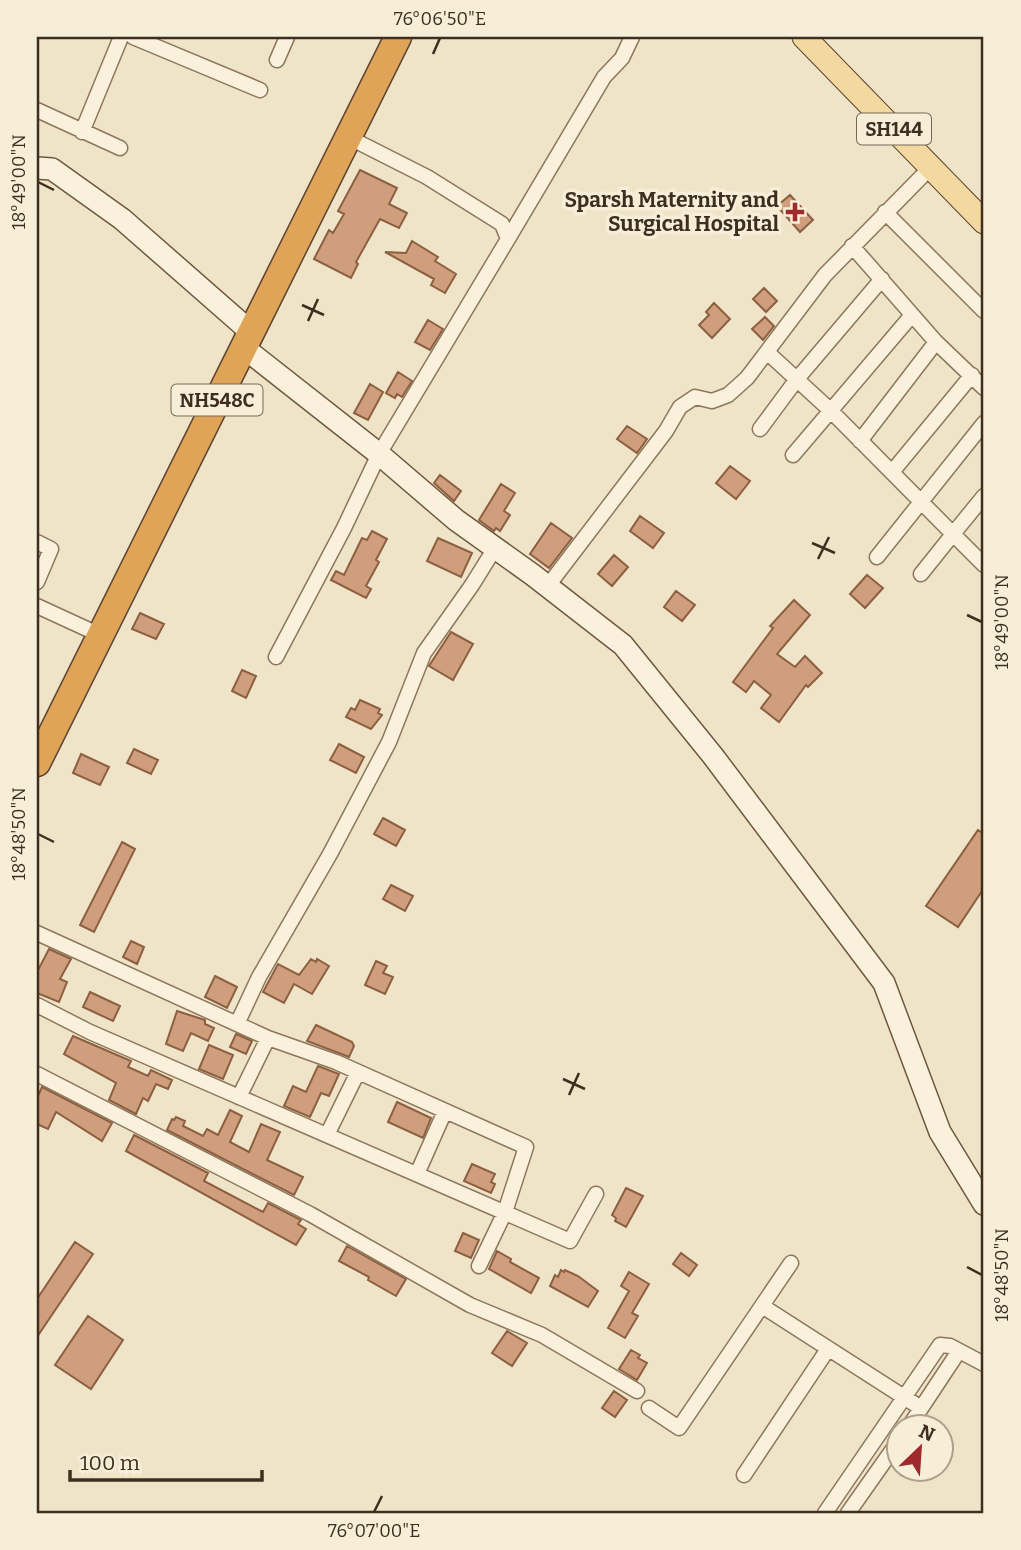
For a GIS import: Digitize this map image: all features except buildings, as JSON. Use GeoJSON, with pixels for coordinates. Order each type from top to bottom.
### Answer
{"type":"FeatureCollection","features":[{"type":"Feature","properties":{"kind":"highway","name":"NH548C"},"geometry":{"type":"LineString","coordinates":[[37,763],[398,37]]}},
{"type":"Feature","properties":{"kind":"main road","name":"SH144"},"geometry":{"type":"LineString","coordinates":[[804,37],[984,222]]}},
{"type":"Feature","properties":{"kind":"street"},"geometry":{"type":"LineString","coordinates":[[82,132],[121,37]]}},
{"type":"Feature","properties":{"kind":"street"},"geometry":{"type":"LineString","coordinates":[[133,37],[260,90]]}},
{"type":"Feature","properties":{"kind":"street"},"geometry":{"type":"LineString","coordinates":[[277,60],[287,37]]}},
{"type":"Feature","properties":{"kind":"street"},"geometry":{"type":"LineString","coordinates":[[276,657],[344,528],[379,454],[604,77],[622,58],[632,37]]}},
{"type":"Feature","properties":{"kind":"street"},"geometry":{"type":"LineString","coordinates":[[37,110],[120,148]]}},
{"type":"Feature","properties":{"kind":"street"},"geometry":{"type":"LineString","coordinates":[[348,137],[427,177],[502,224],[508,239]]}},
{"type":"Feature","properties":{"kind":"street"},"geometry":{"type":"LineString","coordinates":[[547,587],[666,431],[680,407],[695,397],[712,401],[728,395],[747,377],[825,275],[930,167]]}},
{"type":"Feature","properties":{"kind":"street"},"geometry":{"type":"LineString","coordinates":[[37,168],[52,169],[122,219],[247,339],[456,520],[623,645],[713,756],[884,983],[940,1132],[984,1204]]}},
{"type":"Feature","properties":{"kind":"street"},"geometry":{"type":"LineString","coordinates":[[885,212],[984,311]]}},
{"type":"Feature","properties":{"kind":"street"},"geometry":{"type":"LineString","coordinates":[[852,246],[936,342],[984,388]]}},
{"type":"Feature","properties":{"kind":"street"},"geometry":{"type":"LineString","coordinates":[[760,429],[797,379],[882,279]]}},
{"type":"Feature","properties":{"kind":"street"},"geometry":{"type":"LineString","coordinates":[[793,454],[912,315]]}},
{"type":"Feature","properties":{"kind":"street"},"geometry":{"type":"LineString","coordinates":[[860,441],[936,342]]}},
{"type":"Feature","properties":{"kind":"street"},"geometry":{"type":"LineString","coordinates":[[767,352],[830,410],[984,565]]}},
{"type":"Feature","properties":{"kind":"street"},"geometry":{"type":"LineString","coordinates":[[891,472],[972,375]]}},
{"type":"Feature","properties":{"kind":"street"},"geometry":{"type":"LineString","coordinates":[[877,557],[984,423]]}},
{"type":"Feature","properties":{"kind":"street"},"geometry":{"type":"LineString","coordinates":[[921,574],[984,496]]}},
{"type":"Feature","properties":{"kind":"street"},"geometry":{"type":"LineString","coordinates":[[37,542],[51,549],[37,582]]}},
{"type":"Feature","properties":{"kind":"street"},"geometry":{"type":"LineString","coordinates":[[237,1024],[259,978],[330,854],[389,742],[424,653],[495,548]]}},
{"type":"Feature","properties":{"kind":"street"},"geometry":{"type":"LineString","coordinates":[[37,606],[100,635]]}},
{"type":"Feature","properties":{"kind":"street"},"geometry":{"type":"LineString","coordinates":[[37,933],[268,1038],[358,1072],[526,1147],[505,1212],[478,1266]]}},
{"type":"Feature","properties":{"kind":"street"},"geometry":{"type":"LineString","coordinates":[[37,1005],[90,1032],[570,1241],[596,1194]]}},
{"type":"Feature","properties":{"kind":"street"},"geometry":{"type":"LineString","coordinates":[[239,1097],[268,1038]]}},
{"type":"Feature","properties":{"kind":"street"},"geometry":{"type":"LineString","coordinates":[[327,1135],[358,1072]]}},
{"type":"Feature","properties":{"kind":"street"},"geometry":{"type":"LineString","coordinates":[[37,1074],[310,1214],[470,1304],[542,1335],[637,1391]]}},
{"type":"Feature","properties":{"kind":"street"},"geometry":{"type":"LineString","coordinates":[[416,1174],[445,1111]]}},
{"type":"Feature","properties":{"kind":"street"},"geometry":{"type":"LineString","coordinates":[[649,1408],[679,1428],[791,1263]]}},
{"type":"Feature","properties":{"kind":"street"},"geometry":{"type":"LineString","coordinates":[[762,1306],[921,1408]]}},
{"type":"Feature","properties":{"kind":"street"},"geometry":{"type":"LineString","coordinates":[[825,1513],[940,1345],[950,1346],[984,1364]]}},
{"type":"Feature","properties":{"kind":"street"},"geometry":{"type":"LineString","coordinates":[[744,1475],[828,1349]]}},
{"type":"Feature","properties":{"kind":"street"},"geometry":{"type":"LineString","coordinates":[[917,1414],[959,1351]]}},
{"type":"Feature","properties":{"kind":"street"},"geometry":{"type":"LineString","coordinates":[[848,1513],[884,1462]]}},
{"type":"Feature","properties":{"kind":"place","name":"Sparsh Maternity and Surgical Hospital"},"geometry":{"type":"Point","coordinates":[795,212]}}]}
